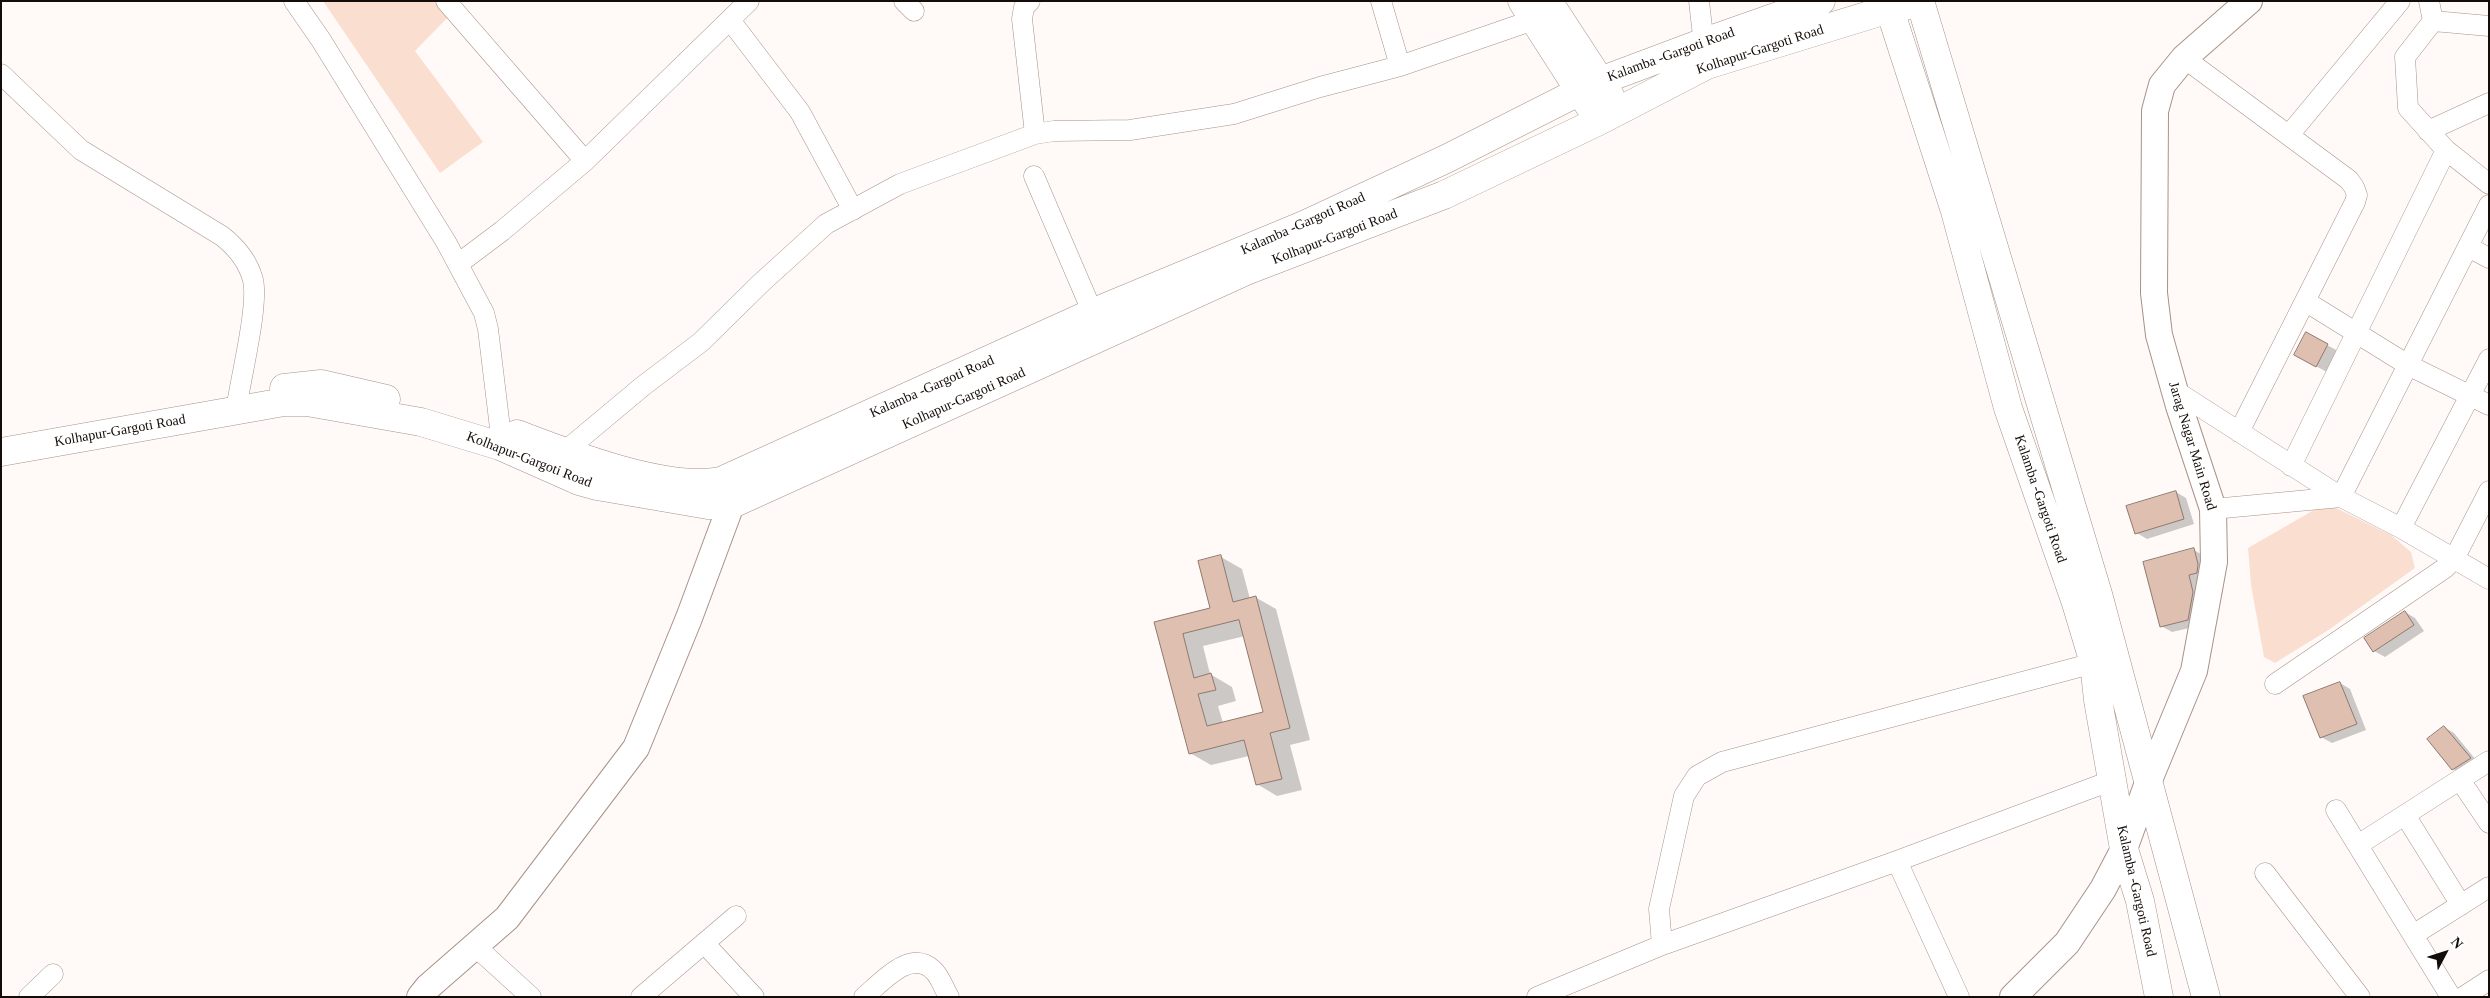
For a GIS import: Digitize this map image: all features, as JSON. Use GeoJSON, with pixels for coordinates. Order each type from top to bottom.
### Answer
{"type":"FeatureCollection","features":[{"type":"Feature","properties":{"kind":"main road","name":"Kalamba -Gargoti Road"},"geometry":{"type":"LineString","coordinates":[[500,437],[680,483],[706,484],[721,481],[1098,324],[1446,159],[1590,86],[1705,53],[1821,1]]}},
{"type":"Feature","properties":{"kind":"main road"},"geometry":{"type":"LineString","coordinates":[[1888,5],[1920,2],[2098,594],[2206,997]]}},
{"type":"Feature","properties":{"kind":"main road","name":"Kalamba -Gargoti Road"},"geometry":{"type":"LineString","coordinates":[[1888,5],[1955,211],[2008,408],[2076,603],[2094,663],[2098,700],[2124,849],[2140,901],[2158,997]]}},
{"type":"Feature","properties":{"kind":"main road","name":"Kolhapur-Gargoti Road"},"geometry":{"type":"LineString","coordinates":[[1,452],[237,402],[307,402],[500,437],[579,481],[708,505],[730,505],[1098,324],[1246,271],[1444,195],[1609,115],[1705,53],[1888,5]]}},
{"type":"Feature","properties":{"kind":"main road"},"geometry":{"type":"LineString","coordinates":[[1540,9],[1609,115]]}},
{"type":"Feature","properties":{"kind":"main road"},"geometry":{"type":"LineString","coordinates":[[1,434],[237,402]]}},
{"type":"Feature","properties":{"kind":"street"},"geometry":{"type":"LineString","coordinates":[[294,1],[321,40],[458,264],[484,313],[488,329],[500,437]]}},
{"type":"Feature","properties":{"kind":"street"},"geometry":{"type":"LineString","coordinates":[[446,1],[585,161]]}},
{"type":"Feature","properties":{"kind":"street"},"geometry":{"type":"LineString","coordinates":[[458,264],[502,231],[585,161],[750,1]]}},
{"type":"Feature","properties":{"kind":"street"},"geometry":{"type":"LineString","coordinates":[[1030,1],[1024,6],[1022,19],[1035,134]]}},
{"type":"Feature","properties":{"kind":"street"},"geometry":{"type":"LineString","coordinates":[[1381,1],[1400,66]]}},
{"type":"Feature","properties":{"kind":"street"},"geometry":{"type":"LineString","coordinates":[[1699,1],[1705,53]]}},
{"type":"Feature","properties":{"kind":"street","name":"Jarag Nagar Main Road"},"geometry":{"type":"LineString","coordinates":[[2013,997],[2067,943],[2103,889],[2124,849],[2149,780],[2194,671],[2214,562],[2213,508],[2174,390],[2159,335],[2154,293],[2155,111],[2162,85],[2184,58],[2249,1]]}},
{"type":"Feature","properties":{"kind":"street"},"geometry":{"type":"LineString","coordinates":[[2289,135],[2400,1]]}},
{"type":"Feature","properties":{"kind":"street"},"geometry":{"type":"LineString","coordinates":[[2429,1],[2432,21],[2405,57],[2408,108],[2446,150],[2489,184]]}},
{"type":"Feature","properties":{"kind":"street"},"geometry":{"type":"LineString","coordinates":[[564,452],[643,386],[701,342],[761,282],[826,224],[900,184],[1035,134],[1054,131],[1130,130],[1234,114],[1320,87],[1400,66],[1540,9]]}},
{"type":"Feature","properties":{"kind":"street"},"geometry":{"type":"LineString","coordinates":[[730,20],[800,112],[853,210]]}},
{"type":"Feature","properties":{"kind":"street"},"geometry":{"type":"LineString","coordinates":[[2432,21],[2489,26]]}},
{"type":"Feature","properties":{"kind":"street"},"geometry":{"type":"LineString","coordinates":[[2184,58],[2349,180],[2357,195],[2239,432]]}},
{"type":"Feature","properties":{"kind":"street"},"geometry":{"type":"LineString","coordinates":[[1,74],[81,150],[222,236],[235,247],[247,265],[253,281],[252,307],[237,402]]}},
{"type":"Feature","properties":{"kind":"street"},"geometry":{"type":"LineString","coordinates":[[2428,131],[2489,104]]}},
{"type":"Feature","properties":{"kind":"street"},"geometry":{"type":"LineString","coordinates":[[2291,466],[2446,150]]}},
{"type":"Feature","properties":{"kind":"street"},"geometry":{"type":"LineString","coordinates":[[1034,176],[1098,324]]}},
{"type":"Feature","properties":{"kind":"street"},"geometry":{"type":"LineString","coordinates":[[2341,497],[2489,205]]}},
{"type":"Feature","properties":{"kind":"street"},"geometry":{"type":"LineString","coordinates":[[2468,247],[2489,258]]}},
{"type":"Feature","properties":{"kind":"street"},"geometry":{"type":"LineString","coordinates":[[2305,301],[2408,365],[2489,405]]}},
{"type":"Feature","properties":{"kind":"street"},"geometry":{"type":"LineString","coordinates":[[2401,528],[2489,359]]}},
{"type":"Feature","properties":{"kind":"street"},"geometry":{"type":"LineString","coordinates":[[2174,390],[2341,497],[2401,528],[2489,579]]}},
{"type":"Feature","properties":{"kind":"street"},"geometry":{"type":"LineString","coordinates":[[427,993],[507,918],[636,748],[689,618],[744,471]]}},
{"type":"Feature","properties":{"kind":"street"},"geometry":{"type":"LineString","coordinates":[[2274,684],[2432,578],[2454,559],[2489,491]]}},
{"type":"Feature","properties":{"kind":"street"},"geometry":{"type":"LineString","coordinates":[[2213,508],[2341,497]]}},
{"type":"Feature","properties":{"kind":"street"},"geometry":{"type":"LineString","coordinates":[[1662,945],[1659,909],[1684,796],[1697,776],[1722,762],[2094,663]]}},
{"type":"Feature","properties":{"kind":"street"},"geometry":{"type":"LineString","coordinates":[[2358,845],[2489,761]]}},
{"type":"Feature","properties":{"kind":"street"},"geometry":{"type":"LineString","coordinates":[[1537,997],[1662,945],[1897,861],[2113,780]]}},
{"type":"Feature","properties":{"kind":"street"},"geometry":{"type":"LineString","coordinates":[[2460,780],[2489,823]]}},
{"type":"Feature","properties":{"kind":"street"},"geometry":{"type":"LineString","coordinates":[[2336,810],[2451,997]]}},
{"type":"Feature","properties":{"kind":"street"},"geometry":{"type":"LineString","coordinates":[[2405,815],[2461,905]]}},
{"type":"Feature","properties":{"kind":"street"},"geometry":{"type":"LineString","coordinates":[[1897,861],[1959,997]]}},
{"type":"Feature","properties":{"kind":"street"},"geometry":{"type":"LineString","coordinates":[[2265,872],[2360,997]]}},
{"type":"Feature","properties":{"kind":"street"},"geometry":{"type":"LineString","coordinates":[[2413,935],[2489,887]]}},
{"type":"Feature","properties":{"kind":"street"},"geometry":{"type":"LineString","coordinates":[[641,997],[736,916]]}},
{"type":"Feature","properties":{"kind":"street"},"geometry":{"type":"LineString","coordinates":[[704,942],[754,997]]}},
{"type":"Feature","properties":{"kind":"street"},"geometry":{"type":"LineString","coordinates":[[475,946],[531,997]]}},
{"type":"Feature","properties":{"kind":"street"},"geometry":{"type":"LineString","coordinates":[[864,997],[900,968],[910,963],[923,963],[934,970],[949,997]]}},
{"type":"Feature","properties":{"kind":"street"},"geometry":{"type":"LineString","coordinates":[[29,997],[53,974]]}},
{"type":"Feature","properties":{"kind":"street"},"geometry":{"type":"LineString","coordinates":[[2463,997],[2489,980]]}},
{"type":"Feature","properties":{"kind":"shaded area"},"geometry":{"type":"Polygon","coordinates":[[[323,1],[436,1],[449,16],[415,51],[483,142],[440,173],[323,1]]]}},
{"type":"Feature","properties":{"kind":"shaded area"},"geometry":{"type":"Polygon","coordinates":[[[2326,503],[2391,535],[2411,552],[2415,568],[2330,629],[2275,663],[2264,657],[2251,585],[2248,548],[2326,503]]]}},
{"type":"Feature","properties":{"kind":"building"},"geometry":{"type":"Polygon","coordinates":[[[2306,332],[2328,344],[2316,367],[2294,355],[2306,332]]]}},
{"type":"Feature","properties":{"kind":"building"},"geometry":{"type":"Polygon","coordinates":[[[2176,491],[2184,519],[2135,534],[2126,506],[2176,491]]]}},
{"type":"Feature","properties":{"kind":"building"},"geometry":{"type":"Polygon","coordinates":[[[2194,548],[2198,564],[2197,573],[2189,575],[2193,592],[2188,620],[2160,627],[2143,562],[2194,548]]]}},
{"type":"Feature","properties":{"kind":"building"},"geometry":{"type":"Polygon","coordinates":[[[1221,555],[1233,602],[1256,596],[1290,728],[1270,733],[1282,779],[1256,785],[1244,740],[1189,754],[1154,622],[1210,608],[1198,561],[1221,555]],[[1239,620],[1183,634],[1194,678],[1211,673],[1216,690],[1198,694],[1207,726],[1263,712],[1239,620]]]}},
{"type":"Feature","properties":{"kind":"building"},"geometry":{"type":"Polygon","coordinates":[[[2405,611],[2414,625],[2373,652],[2364,638],[2405,611]]]}},
{"type":"Feature","properties":{"kind":"building"},"geometry":{"type":"Polygon","coordinates":[[[2340,682],[2357,724],[2320,738],[2303,696],[2340,682]]]}},
{"type":"Feature","properties":{"kind":"building"},"geometry":{"type":"Polygon","coordinates":[[[2444,726],[2471,758],[2452,770],[2427,739],[2444,726]]]}}]}
